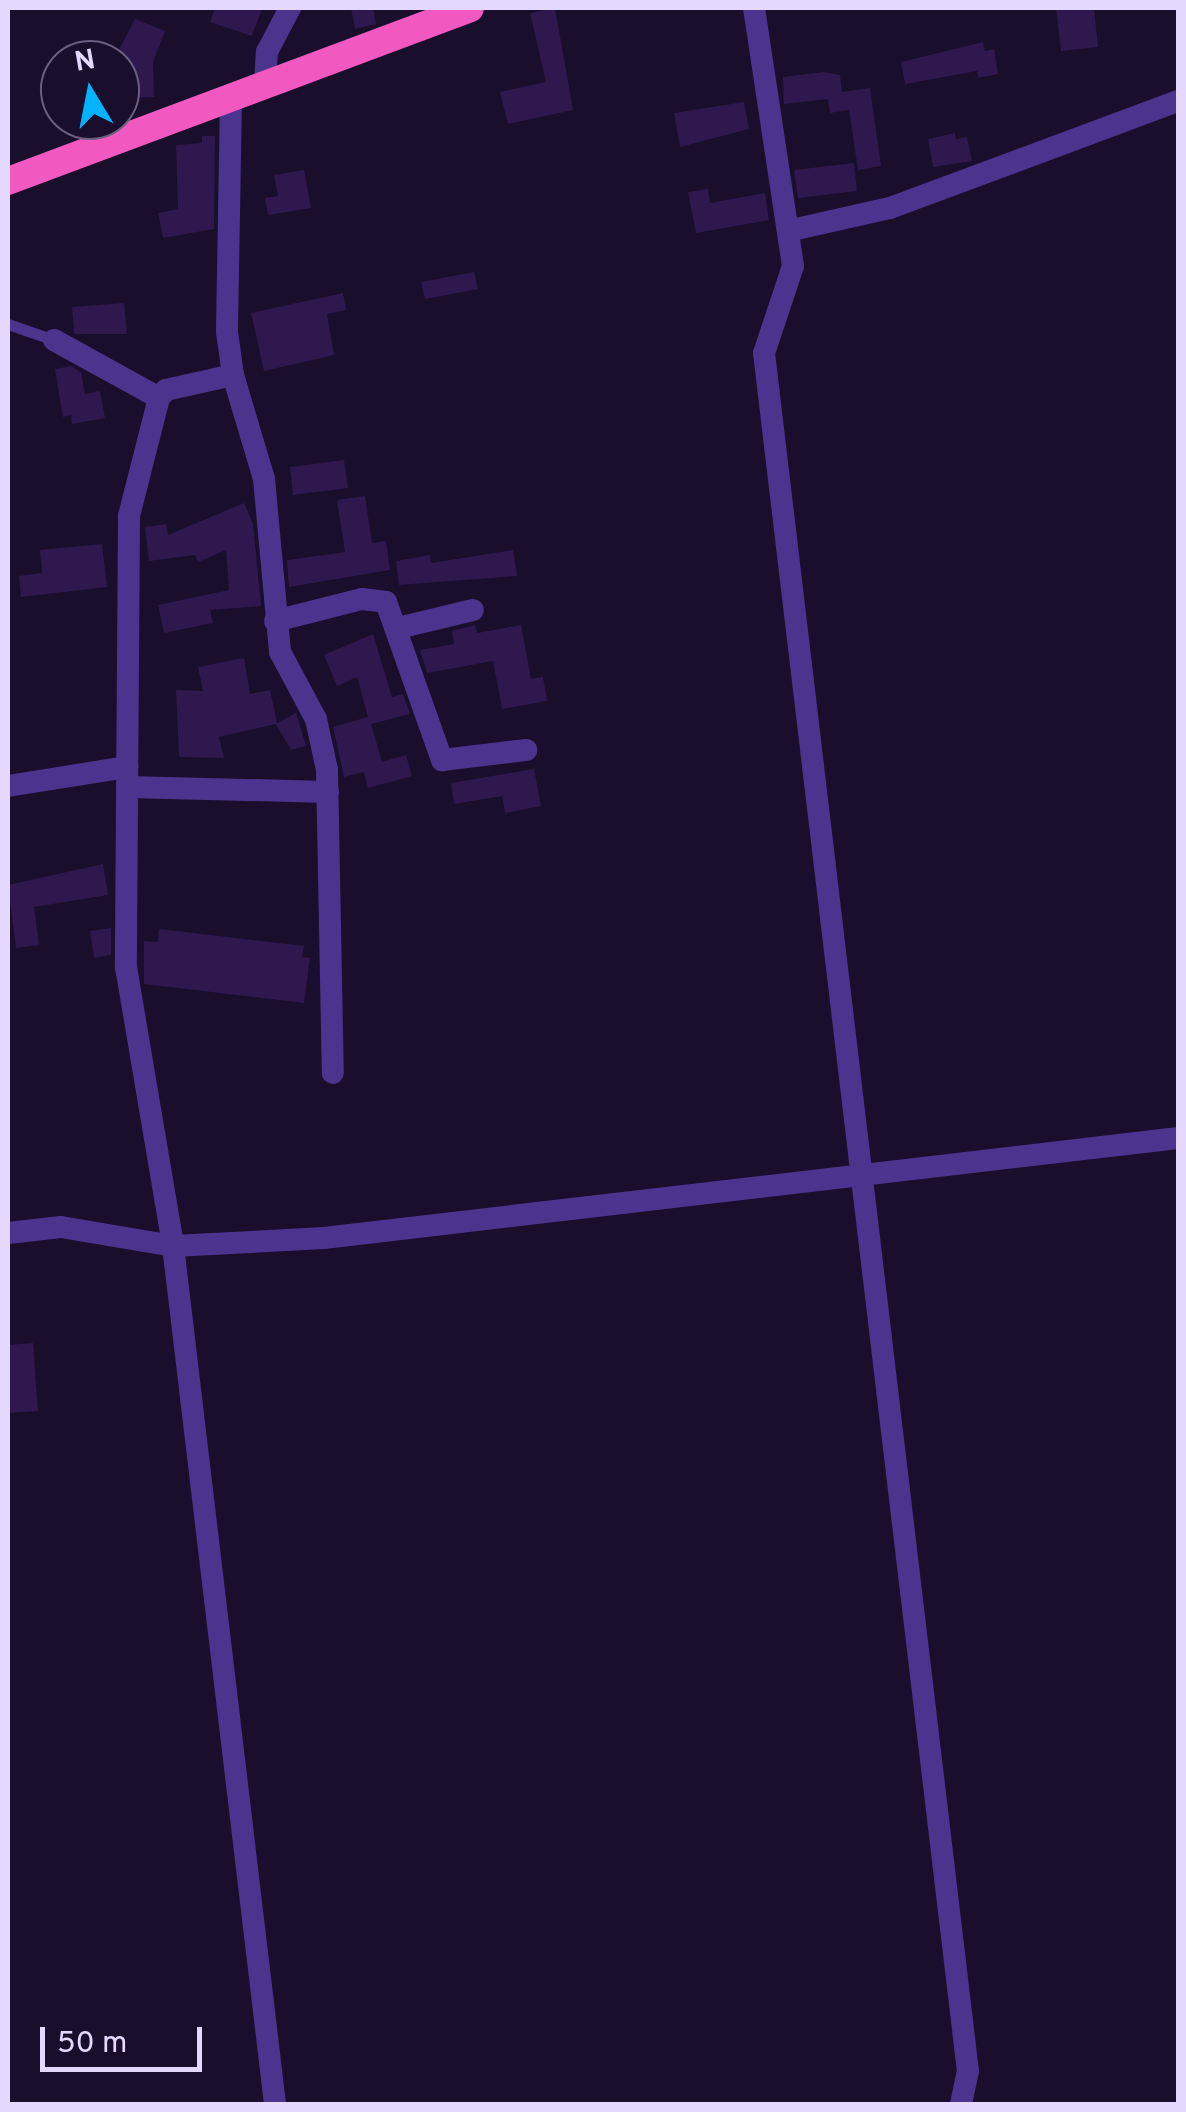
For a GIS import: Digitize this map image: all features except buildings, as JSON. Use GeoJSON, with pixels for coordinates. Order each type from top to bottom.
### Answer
{"type":"FeatureCollection","features":[{"type":"Feature","properties":{"kind":"highway"},"geometry":{"type":"LineString","coordinates":[[8,181],[470,8]]}},
{"type":"Feature","properties":{"kind":"street"},"geometry":{"type":"LineString","coordinates":[[265,86],[268,52],[290,8]]}},
{"type":"Feature","properties":{"kind":"street"},"geometry":{"type":"LineString","coordinates":[[754,8],[792,230],[794,266],[764,352],[966,2054],[962,2104]]}},
{"type":"Feature","properties":{"kind":"street"},"geometry":{"type":"LineString","coordinates":[[231,98],[232,375],[264,479],[280,652],[316,719],[328,792],[333,1074]]}},
{"type":"Feature","properties":{"kind":"street"},"geometry":{"type":"LineString","coordinates":[[792,230],[890,208],[1178,101]]}},
{"type":"Feature","properties":{"kind":"street"},"geometry":{"type":"LineString","coordinates":[[54,340],[159,398]]}},
{"type":"Feature","properties":{"kind":"street"},"geometry":{"type":"LineString","coordinates":[[232,375],[166,390],[159,398],[129,516],[126,967],[174,1246],[274,2104]]}},
{"type":"Feature","properties":{"kind":"street"},"geometry":{"type":"LineString","coordinates":[[276,621],[378,598],[393,610],[442,760],[526,750]]}},
{"type":"Feature","properties":{"kind":"street"},"geometry":{"type":"LineString","coordinates":[[398,628],[473,610]]}},
{"type":"Feature","properties":{"kind":"street"},"geometry":{"type":"LineString","coordinates":[[8,786],[127,777],[328,792]]}},
{"type":"Feature","properties":{"kind":"street"},"geometry":{"type":"LineString","coordinates":[[8,1233],[61,1227],[174,1246],[324,1238],[1178,1138]]}},
{"type":"Feature","properties":{"kind":"lane"},"geometry":{"type":"LineString","coordinates":[[8,324],[54,340]]}}]}
